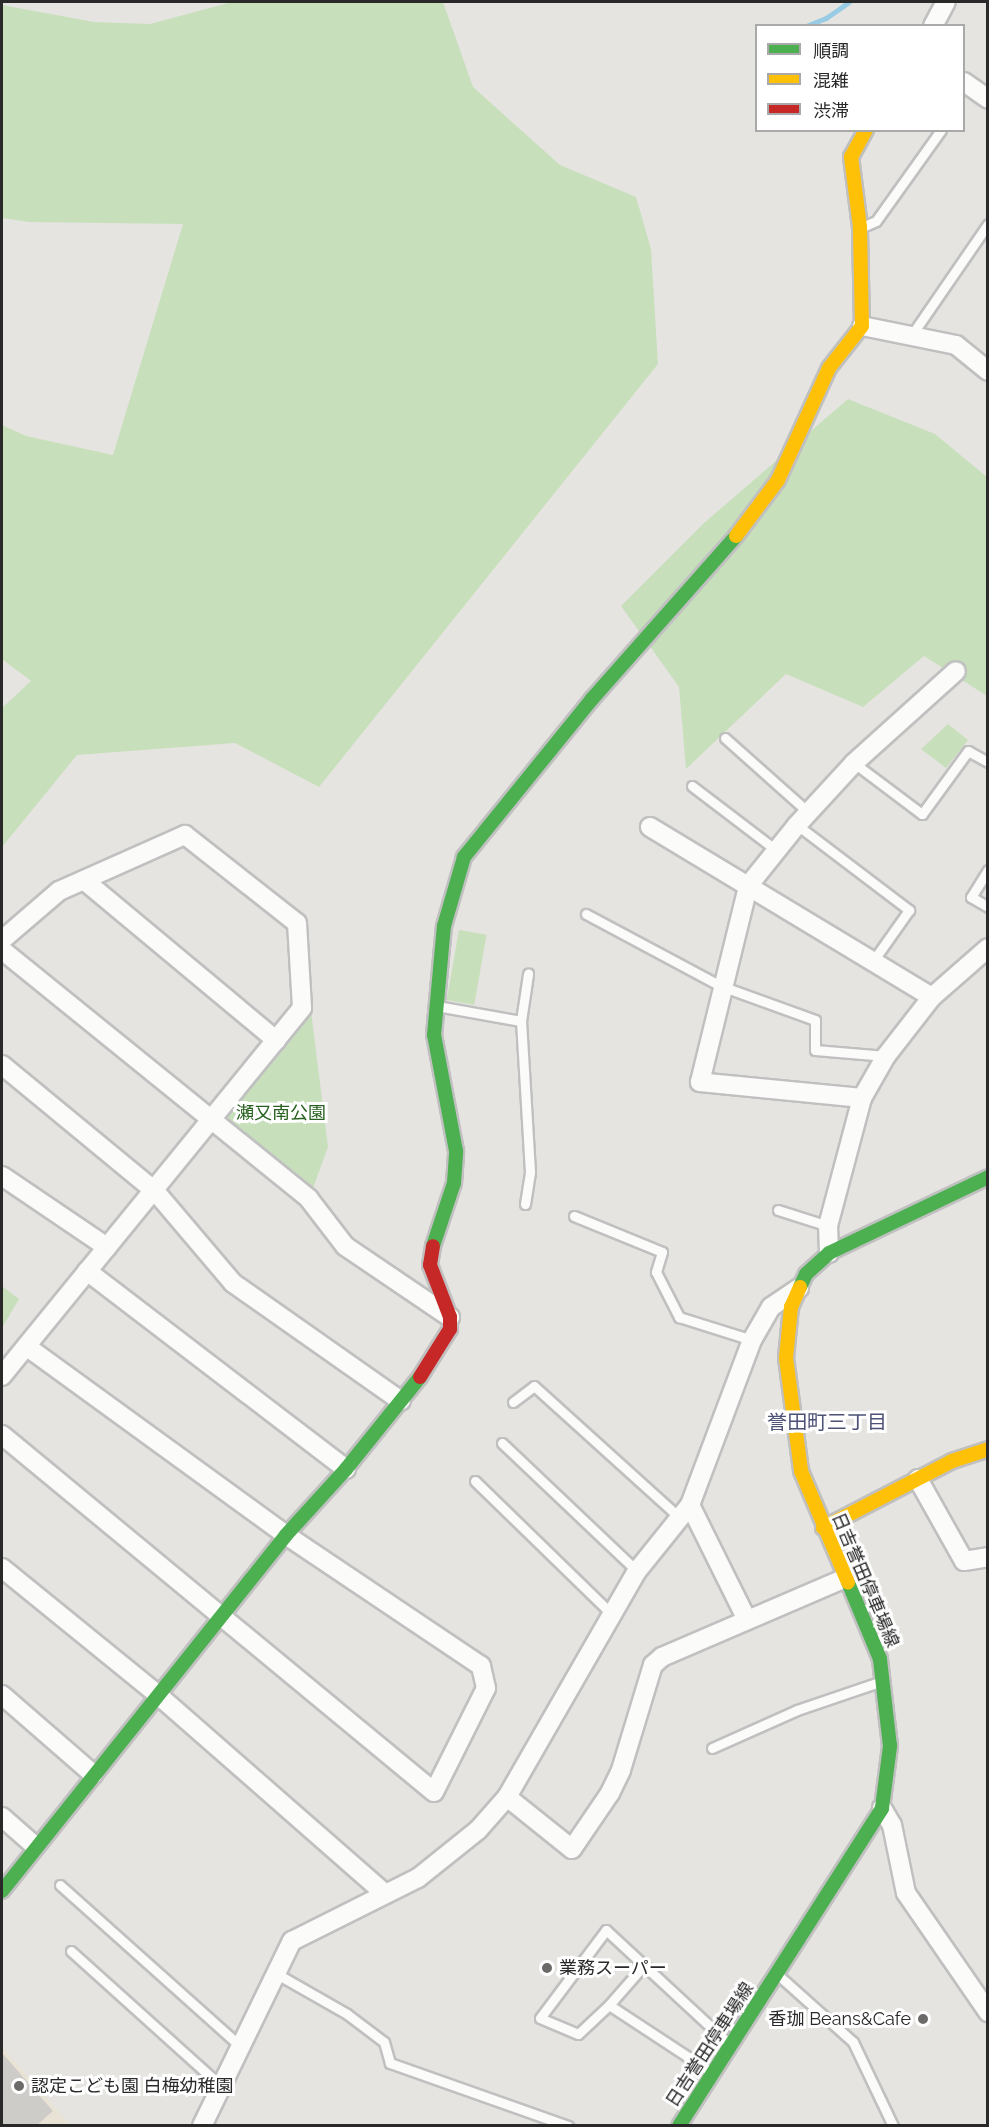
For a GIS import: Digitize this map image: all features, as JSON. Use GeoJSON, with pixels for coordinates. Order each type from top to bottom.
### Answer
{"type":"FeatureCollection","features":[{"type":"Feature","properties":{"kind":"street"},"geometry":{"type":"LineString","coordinates":[[934,24],[946,2]]}},
{"type":"Feature","properties":{"kind":"street"},"geometry":{"type":"LineString","coordinates":[[966,90],[987,99]]}},
{"type":"Feature","properties":{"kind":"street"},"geometry":{"type":"LineString","coordinates":[[2,1891],[35,1846],[220,1616],[401,1401],[440,1348],[450,1329],[450,1317],[430,1264],[435,1234],[454,1183],[456,1151],[437,1065],[436,1006],[444,926],[464,856],[592,699],[750,520],[778,480],[829,368],[862,326],[860,227],[851,157],[866,132]]}},
{"type":"Feature","properties":{"kind":"street"},"geometry":{"type":"LineString","coordinates":[[862,326],[913,333],[956,345],[987,371]]}},
{"type":"Feature","properties":{"kind":"street"},"geometry":{"type":"LineString","coordinates":[[862,1098],[700,1082],[721,986],[748,886],[802,818],[854,763],[956,671]]}},
{"type":"Feature","properties":{"kind":"street"},"geometry":{"type":"LineString","coordinates":[[650,827],[932,997]]}},
{"type":"Feature","properties":{"kind":"street"},"geometry":{"type":"LineString","coordinates":[[2,940],[59,891],[185,835],[297,923],[302,1008],[2,1376]]}},
{"type":"Feature","properties":{"kind":"street"},"geometry":{"type":"LineString","coordinates":[[85,881],[276,1040]]}},
{"type":"Feature","properties":{"kind":"street"},"geometry":{"type":"LineString","coordinates":[[829,1253],[828,1227],[862,1098],[886,1056],[932,997],[987,948]]}},
{"type":"Feature","properties":{"kind":"street"},"geometry":{"type":"LineString","coordinates":[[2,950],[213,1117],[309,1199],[345,1246],[450,1317]]}},
{"type":"Feature","properties":{"kind":"street"},"geometry":{"type":"LineString","coordinates":[[2,1065],[155,1191],[233,1283],[401,1401]]}},
{"type":"Feature","properties":{"kind":"street"},"geometry":{"type":"LineString","coordinates":[[2,1176],[106,1247]]}},
{"type":"Feature","properties":{"kind":"street","name":"日吉誉田停車場線"},"geometry":{"type":"LineString","coordinates":[[679,2126],[882,1808],[891,1746],[884,1680],[870,1630],[823,1528],[801,1471],[788,1392],[788,1329],[799,1288],[816,1263],[829,1253],[987,1177]]}},
{"type":"Feature","properties":{"kind":"street"},"geometry":{"type":"LineString","coordinates":[[87,1271],[346,1469]]}},
{"type":"Feature","properties":{"kind":"street"},"geometry":{"type":"LineString","coordinates":[[202,2126],[242,2048],[292,1941],[418,1878],[451,1854],[507,1797],[637,1571],[685,1512],[752,1340],[771,1307],[799,1288]]}},
{"type":"Feature","properties":{"kind":"street"},"geometry":{"type":"LineString","coordinates":[[2,1435],[434,1792],[486,1688],[481,1666],[286,1536],[26,1346]]}},
{"type":"Feature","properties":{"kind":"street"},"geometry":{"type":"LineString","coordinates":[[823,1528],[918,1479],[987,1449]]}},
{"type":"Feature","properties":{"kind":"street"},"geometry":{"type":"LineString","coordinates":[[918,1479],[964,1561],[987,1557]]}},
{"type":"Feature","properties":{"kind":"street"},"geometry":{"type":"LineString","coordinates":[[685,1512],[747,1620]]}},
{"type":"Feature","properties":{"kind":"street"},"geometry":{"type":"LineString","coordinates":[[2,1568],[158,1695],[384,1893]]}},
{"type":"Feature","properties":{"kind":"street"},"geometry":{"type":"LineString","coordinates":[[507,1797],[572,1849],[610,1793],[621,1770],[653,1665],[663,1657],[845,1578]]}},
{"type":"Feature","properties":{"kind":"street"},"geometry":{"type":"LineString","coordinates":[[2,1695],[93,1774]]}},
{"type":"Feature","properties":{"kind":"street"},"geometry":{"type":"LineString","coordinates":[[882,1808],[892,1825],[906,1893],[987,2012]]}},
{"type":"Feature","properties":{"kind":"street"},"geometry":{"type":"LineString","coordinates":[[2,1817],[35,1846]]}},
{"type":"Feature","properties":{"kind":"lane"},"geometry":{"type":"LineString","coordinates":[[860,227],[876,221],[940,132]]}},
{"type":"Feature","properties":{"kind":"lane"},"geometry":{"type":"LineString","coordinates":[[913,333],[987,224]]}},
{"type":"Feature","properties":{"kind":"lane"},"geometry":{"type":"LineString","coordinates":[[725,738],[802,818],[909,910],[873,961]]}},
{"type":"Feature","properties":{"kind":"lane"},"geometry":{"type":"LineString","coordinates":[[854,763],[922,814],[968,751],[987,762]]}},
{"type":"Feature","properties":{"kind":"lane"},"geometry":{"type":"LineString","coordinates":[[692,786],[776,850]]}},
{"type":"Feature","properties":{"kind":"lane"},"geometry":{"type":"LineString","coordinates":[[987,870],[971,897],[987,907]]}},
{"type":"Feature","properties":{"kind":"lane"},"geometry":{"type":"LineString","coordinates":[[586,914],[721,986],[815,1020],[815,1050],[886,1056]]}},
{"type":"Feature","properties":{"kind":"lane"},"geometry":{"type":"LineString","coordinates":[[525,1204],[530,1172],[521,1021],[528,974]]}},
{"type":"Feature","properties":{"kind":"lane"},"geometry":{"type":"LineString","coordinates":[[436,1006],[521,1021]]}},
{"type":"Feature","properties":{"kind":"lane"},"geometry":{"type":"LineString","coordinates":[[778,1210],[828,1227]]}},
{"type":"Feature","properties":{"kind":"lane"},"geometry":{"type":"LineString","coordinates":[[574,1216],[662,1252],[656,1272],[679,1317],[752,1340]]}},
{"type":"Feature","properties":{"kind":"lane"},"geometry":{"type":"LineString","coordinates":[[513,1402],[534,1386],[685,1512]]}},
{"type":"Feature","properties":{"kind":"lane"},"geometry":{"type":"LineString","coordinates":[[502,1443],[637,1571]]}},
{"type":"Feature","properties":{"kind":"lane"},"geometry":{"type":"LineString","coordinates":[[475,1481],[612,1614]]}},
{"type":"Feature","properties":{"kind":"lane"},"geometry":{"type":"LineString","coordinates":[[712,1748],[797,1710],[884,1680]]}},
{"type":"Feature","properties":{"kind":"lane"},"geometry":{"type":"LineString","coordinates":[[60,1885],[242,2048]]}},
{"type":"Feature","properties":{"kind":"lane"},"geometry":{"type":"LineString","coordinates":[[644,1965],[609,2005],[578,2034],[540,2018],[606,1930],[644,1965],[731,2046]]}},
{"type":"Feature","properties":{"kind":"lane"},"geometry":{"type":"LineString","coordinates":[[71,1951],[221,2086]]}},
{"type":"Feature","properties":{"kind":"lane"},"geometry":{"type":"LineString","coordinates":[[277,1974],[347,2014],[384,2042],[390,2063],[568,2126]]}},
{"type":"Feature","properties":{"kind":"lane"},"geometry":{"type":"LineString","coordinates":[[777,1974],[854,2042],[893,2126]]}},
{"type":"Feature","properties":{"kind":"lane"},"geometry":{"type":"LineString","coordinates":[[609,2005],[714,2073]]}},
{"type":"Feature","properties":{"kind":"shaded area","name":"認定こども園 白梅幼稚園"},"geometry":{"type":"Polygon","coordinates":[[[2,2047],[70,2125],[2,2125],[2,2047]]]}},
{"type":"Feature","properties":{"kind":"green space"},"geometry":{"type":"Polygon","coordinates":[[[232,2],[443,2],[473,87],[560,165],[636,197],[651,249],[658,364],[319,787],[235,743],[77,755],[2,847],[2,708],[31,681],[2,659],[2,425],[26,436],[113,455],[183,224],[29,222],[2,218],[2,5],[94,22],[150,24],[232,2]]]}},
{"type":"Feature","properties":{"kind":"green space"},"geometry":{"type":"Polygon","coordinates":[[[848,399],[935,434],[987,477],[987,696],[924,656],[863,707],[786,674],[686,769],[679,687],[621,606],[704,523],[848,399]]]}},
{"type":"Feature","properties":{"kind":"green space"},"geometry":{"type":"Polygon","coordinates":[[[948,724],[968,740],[946,768],[921,749],[948,724]]]}},
{"type":"Feature","properties":{"kind":"green space"},"geometry":{"type":"Polygon","coordinates":[[[459,930],[487,935],[474,1005],[447,1000],[459,930]]]}},
{"type":"Feature","properties":{"kind":"green space","name":"瀬又南公園"},"geometry":{"type":"Polygon","coordinates":[[[311,1011],[328,1147],[309,1199],[224,1117],[311,1011]]]}},
{"type":"Feature","properties":{"kind":"green space"},"geometry":{"type":"Polygon","coordinates":[[[2,1286],[19,1299],[2,1328],[2,1286]]]}},
{"type":"Feature","properties":{"kind":"building","name":"認定こども園 白梅幼稚園"},"geometry":{"type":"Polygon","coordinates":[[[2,2053],[53,2111],[36,2126],[2,2126],[2,2053]]]}},
{"type":"Feature","properties":{"kind":"waterway"},"geometry":{"type":"LineString","coordinates":[[811,24],[826,18],[849,2]]}},
{"type":"Feature","properties":{"kind":"traffic: fast"},"geometry":{"type":"LineString","coordinates":[[433,1246],[454,1183],[456,1151],[434,1035],[444,926],[464,857],[592,699],[736,536]]}},
{"type":"Feature","properties":{"kind":"traffic: fast"},"geometry":{"type":"LineString","coordinates":[[800,1287],[806,1274],[829,1253],[988,1177]]}},
{"type":"Feature","properties":{"kind":"traffic: fast"},"geometry":{"type":"LineString","coordinates":[[2,1891],[286,1535],[346,1469],[420,1377]]}},
{"type":"Feature","properties":{"kind":"traffic: fast"},"geometry":{"type":"LineString","coordinates":[[679,2126],[882,1808],[890,1746],[880,1659],[848,1582]]}},
{"type":"Feature","properties":{"kind":"traffic: slow"},"geometry":{"type":"LineString","coordinates":[[736,536],[778,480],[829,368],[862,326],[860,227],[851,157],[865,132]]}},
{"type":"Feature","properties":{"kind":"traffic: slow"},"geometry":{"type":"LineString","coordinates":[[800,1287],[791,1307],[786,1358],[801,1471],[848,1582]]}},
{"type":"Feature","properties":{"kind":"traffic: slow"},"geometry":{"type":"LineString","coordinates":[[823,1528],[952,1461],[988,1449]]}},
{"type":"Feature","properties":{"kind":"traffic: jam"},"geometry":{"type":"LineString","coordinates":[[420,1377],[450,1329],[450,1317],[430,1265],[433,1246]]}},
{"type":"Feature","properties":{"kind":"place","name":"業務スーパー"},"geometry":{"type":"Point","coordinates":[547,1968]}},
{"type":"Feature","properties":{"kind":"place","name":"香珈 Beans&Cafe"},"geometry":{"type":"Point","coordinates":[923,2019]}},
{"type":"Feature","properties":{"kind":"place","name":"認定こども園 白梅幼稚園"},"geometry":{"type":"Point","coordinates":[19,2086]}},
{"type":"Feature","properties":{"kind":"district","name":"誉田町三丁目"},"geometry":{"type":"Point","coordinates":[827,1422]}}]}
